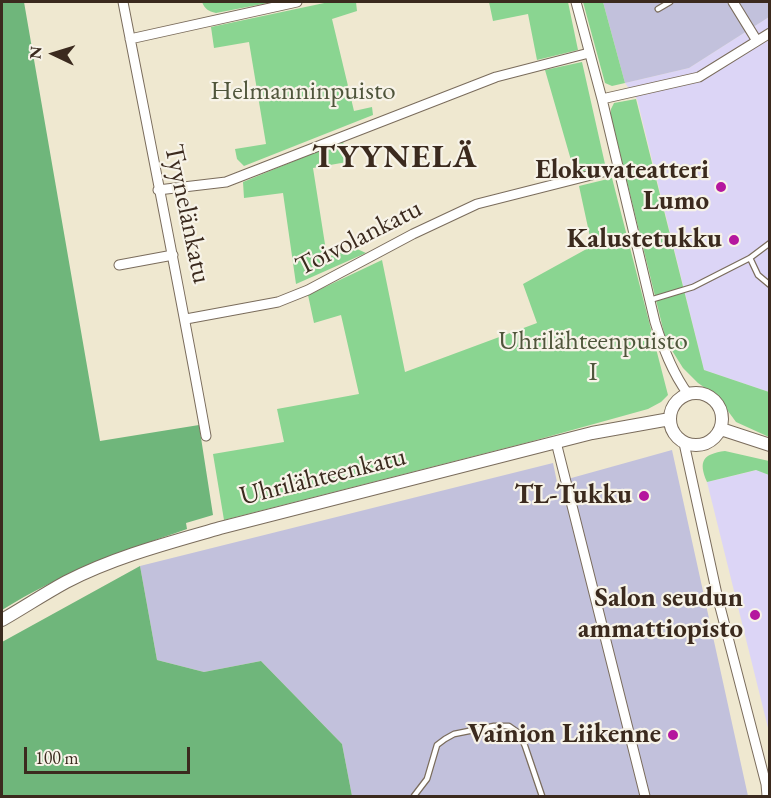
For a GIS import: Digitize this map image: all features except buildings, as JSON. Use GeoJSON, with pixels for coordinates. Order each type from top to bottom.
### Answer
{"type":"FeatureCollection","features":[{"type":"Feature","properties":{"kind":"street","name":"Tyynelänkatu"},"geometry":{"type":"LineString","coordinates":[[123,2],[158,190],[186,319],[206,436]]}},
{"type":"Feature","properties":{"kind":"street"},"geometry":{"type":"LineString","coordinates":[[130,39],[297,2]]}},
{"type":"Feature","properties":{"kind":"street"},"geometry":{"type":"LineString","coordinates":[[576,2],[602,99],[650,300],[665,352],[677,379],[688,394]]}},
{"type":"Feature","properties":{"kind":"street"},"geometry":{"type":"LineString","coordinates":[[733,2],[757,41]]}},
{"type":"Feature","properties":{"kind":"street"},"geometry":{"type":"LineString","coordinates":[[602,99],[699,77],[770,33]]}},
{"type":"Feature","properties":{"kind":"street"},"geometry":{"type":"LineString","coordinates":[[158,190],[232,180],[496,77],[589,53]]}},
{"type":"Feature","properties":{"kind":"street","name":"Toivolankatu"},"geometry":{"type":"LineString","coordinates":[[186,319],[278,302],[308,290],[413,234],[477,204],[619,168]]}},
{"type":"Feature","properties":{"kind":"street"},"geometry":{"type":"LineString","coordinates":[[119,265],[173,255]]}},
{"type":"Feature","properties":{"kind":"street"},"geometry":{"type":"LineString","coordinates":[[684,443],[702,446],[710,442],[722,429],[723,420],[718,404],[705,394],[688,394],[675,404],[670,419],[674,433],[684,443],[718,599],[766,783],[767,796]]}},
{"type":"Feature","properties":{"kind":"street","name":"Uhrilähteenkatu"},"geometry":{"type":"LineString","coordinates":[[2,620],[67,582],[114,561],[163,544],[592,433],[670,419]]}},
{"type":"Feature","properties":{"kind":"street"},"geometry":{"type":"LineString","coordinates":[[722,429],[770,445]]}},
{"type":"Feature","properties":{"kind":"street"},"geometry":{"type":"LineString","coordinates":[[556,442],[645,796]]}},
{"type":"Feature","properties":{"kind":"lane"},"geometry":{"type":"LineString","coordinates":[[658,9],[670,2]]}},
{"type":"Feature","properties":{"kind":"lane"},"geometry":{"type":"LineString","coordinates":[[650,300],[693,287],[750,258],[770,243]]}},
{"type":"Feature","properties":{"kind":"lane"},"geometry":{"type":"LineString","coordinates":[[750,258],[758,275],[770,285]]}},
{"type":"Feature","properties":{"kind":"lane"},"geometry":{"type":"LineString","coordinates":[[414,796],[427,779],[437,745],[454,734],[494,726],[509,726],[519,733],[542,796]]}},
{"type":"Feature","properties":{"kind":"shaded area"},"geometry":{"type":"Polygon","coordinates":[[[603,2],[769,2],[769,17],[689,68],[625,83],[603,2]]]}},
{"type":"Feature","properties":{"kind":"shaded area"},"geometry":{"type":"Polygon","coordinates":[[[769,17],[769,392],[704,370],[637,99],[625,83],[689,68],[769,17]]]}},
{"type":"Feature","properties":{"kind":"shaded area"},"geometry":{"type":"Polygon","coordinates":[[[672,450],[748,796],[352,796],[342,744],[261,661],[204,672],[157,660],[140,566],[553,463],[557,482],[672,450]]]}},
{"type":"Feature","properties":{"kind":"shaded area","name":"Salon seudun ammattiopisto"},"geometry":{"type":"Polygon","coordinates":[[[757,470],[769,475],[769,732],[707,482],[757,470]]]}},
{"type":"Feature","properties":{"kind":"green space"},"geometry":{"type":"Polygon","coordinates":[[[2,2],[24,2],[100,441],[199,425],[213,515],[186,523],[187,529],[69,574],[2,610],[2,2]]]}},
{"type":"Feature","properties":{"kind":"green space"},"geometry":{"type":"Polygon","coordinates":[[[202,2],[273,2],[216,13],[207,9],[202,2]]]}},
{"type":"Feature","properties":{"kind":"green space","name":"Helmanninpuisto"},"geometry":{"type":"Polygon","coordinates":[[[329,2],[356,2],[357,11],[332,19],[354,111],[372,107],[373,115],[244,166],[237,159],[235,149],[266,144],[249,42],[214,48],[211,27],[329,2]]]}},
{"type":"Feature","properties":{"kind":"green space"},"geometry":{"type":"Polygon","coordinates":[[[489,2],[568,2],[578,50],[537,60],[528,14],[493,21],[489,2]]]}},
{"type":"Feature","properties":{"kind":"green space"},"geometry":{"type":"Polygon","coordinates":[[[583,2],[603,2],[625,83],[612,86],[605,83],[583,2]]]}},
{"type":"Feature","properties":{"kind":"green space"},"geometry":{"type":"Polygon","coordinates":[[[582,62],[605,164],[575,174],[545,70],[582,62]]]}},
{"type":"Feature","properties":{"kind":"green space"},"geometry":{"type":"Polygon","coordinates":[[[636,99],[704,370],[769,392],[769,437],[736,422],[717,396],[698,383],[683,368],[666,341],[611,116],[614,103],[636,99]]]}},
{"type":"Feature","properties":{"kind":"green space"},"geometry":{"type":"Polygon","coordinates":[[[343,141],[347,162],[313,168],[327,257],[355,248],[366,253],[296,284],[283,193],[244,198],[243,182],[343,141]]]}},
{"type":"Feature","properties":{"kind":"green space","name":"Uhrilähteenpuisto I"},"geometry":{"type":"Polygon","coordinates":[[[612,178],[668,395],[661,402],[648,409],[529,442],[224,520],[213,454],[284,442],[277,409],[359,394],[341,315],[314,323],[308,295],[382,260],[405,372],[537,323],[523,284],[592,246],[579,186],[612,178]]]}},
{"type":"Feature","properties":{"kind":"green space"},"geometry":{"type":"Polygon","coordinates":[[[725,451],[769,461],[769,475],[756,470],[707,482],[703,469],[704,460],[712,454],[725,451]]]}},
{"type":"Feature","properties":{"kind":"green space"},"geometry":{"type":"Polygon","coordinates":[[[140,566],[157,660],[204,672],[261,661],[342,744],[352,796],[2,796],[2,642],[140,566]]]}},
{"type":"Feature","properties":{"kind":"place","name":"Elokuvateatteri Lumo"},"geometry":{"type":"Point","coordinates":[721,187]}},
{"type":"Feature","properties":{"kind":"place","name":"Kalustetukku"},"geometry":{"type":"Point","coordinates":[734,240]}},
{"type":"Feature","properties":{"kind":"place","name":"TL-Tukku"},"geometry":{"type":"Point","coordinates":[644,496]}},
{"type":"Feature","properties":{"kind":"place","name":"Salon seudun ammattiopisto"},"geometry":{"type":"Point","coordinates":[755,615]}},
{"type":"Feature","properties":{"kind":"place","name":"Vainion Liikenne"},"geometry":{"type":"Point","coordinates":[673,735]}},
{"type":"Feature","properties":{"kind":"district","name":"TYYNELÄ"},"geometry":{"type":"Point","coordinates":[395,158]}}]}
